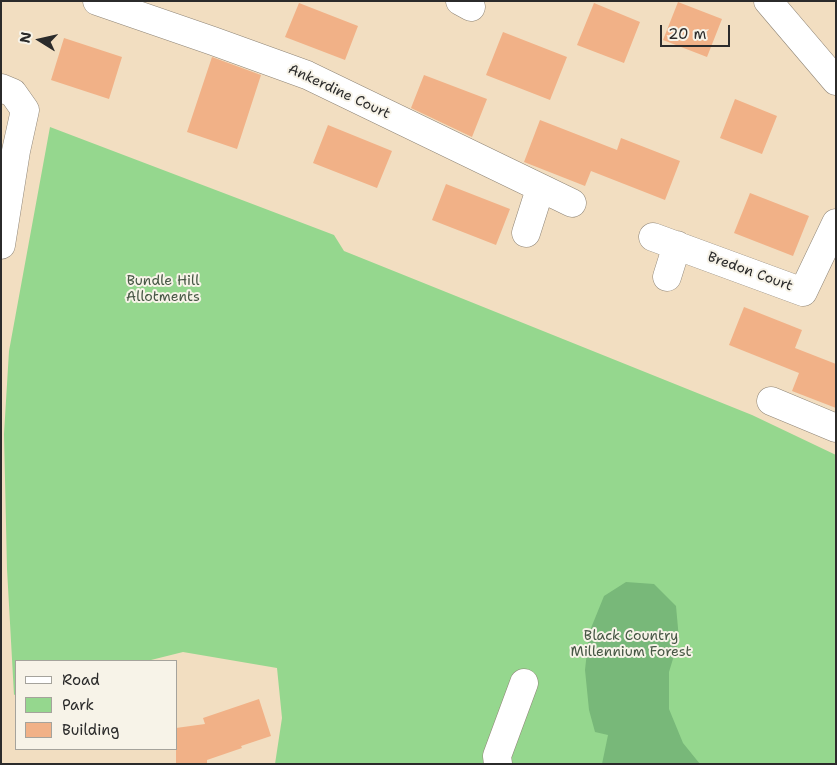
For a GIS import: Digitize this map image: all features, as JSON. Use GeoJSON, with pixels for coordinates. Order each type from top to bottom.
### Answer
{"type":"FeatureCollection","features":[{"type":"Feature","properties":{"kind":"street","name":"Ankerdine Court"},"geometry":{"type":"LineString","coordinates":[[97,1],[306,75],[572,204]]}},
{"type":"Feature","properties":{"kind":"street"},"geometry":{"type":"LineString","coordinates":[[768,1],[836,80]]}},
{"type":"Feature","properties":{"kind":"street"},"geometry":{"type":"LineString","coordinates":[[1,88],[13,93],[25,110],[16,151],[1,245]]}},
{"type":"Feature","properties":{"kind":"street"},"geometry":{"type":"LineString","coordinates":[[526,233],[540,189]]}},
{"type":"Feature","properties":{"kind":"street","name":"Bredon Court"},"geometry":{"type":"LineString","coordinates":[[667,277],[665,241],[803,292],[836,223]]}},
{"type":"Feature","properties":{"kind":"street"},"geometry":{"type":"LineString","coordinates":[[771,401],[836,428]]}},
{"type":"Feature","properties":{"kind":"street"},"geometry":{"type":"LineString","coordinates":[[498,764],[497,756],[524,683]]}},
{"type":"Feature","properties":{"kind":"green space","name":"Bundle Hill Allotments"},"geometry":{"type":"Polygon","coordinates":[[[50,127],[334,235],[344,251],[752,415],[836,455],[836,764],[275,764],[282,718],[277,668],[183,652],[151,660],[15,660],[14,695],[7,569],[4,434],[9,351],[50,127]]]}},
{"type":"Feature","properties":{"kind":"green space","name":"Black Country Millennium Forest"},"geometry":{"type":"Polygon","coordinates":[[[626,582],[654,584],[676,606],[679,639],[669,672],[669,709],[683,743],[700,764],[602,764],[608,735],[595,732],[589,710],[585,670],[589,633],[604,596],[626,582]]]}},
{"type":"Feature","properties":{"kind":"building"},"geometry":{"type":"Polygon","coordinates":[[[678,2],[722,19],[707,57],[663,40],[678,2]]]}},
{"type":"Feature","properties":{"kind":"building"},"geometry":{"type":"Polygon","coordinates":[[[299,3],[358,26],[345,60],[285,37],[299,3]]]}},
{"type":"Feature","properties":{"kind":"building"},"geometry":{"type":"Polygon","coordinates":[[[594,3],[640,22],[624,63],[577,45],[594,3]]]}},
{"type":"Feature","properties":{"kind":"building"},"geometry":{"type":"Polygon","coordinates":[[[503,32],[567,57],[550,100],[486,75],[503,32]]]}},
{"type":"Feature","properties":{"kind":"building"},"geometry":{"type":"Polygon","coordinates":[[[64,38],[122,57],[109,99],[51,80],[64,38]]]}},
{"type":"Feature","properties":{"kind":"building"},"geometry":{"type":"Polygon","coordinates":[[[212,57],[261,75],[237,149],[187,132],[212,57]]]}},
{"type":"Feature","properties":{"kind":"building"},"geometry":{"type":"Polygon","coordinates":[[[424,75],[487,99],[472,137],[411,108],[424,75]]]}},
{"type":"Feature","properties":{"kind":"building"},"geometry":{"type":"Polygon","coordinates":[[[735,99],[777,116],[762,154],[720,138],[735,99]]]}},
{"type":"Feature","properties":{"kind":"building"},"geometry":{"type":"Polygon","coordinates":[[[540,120],[617,150],[621,138],[680,161],[665,200],[591,171],[585,186],[524,162],[540,120]]]}},
{"type":"Feature","properties":{"kind":"building"},"geometry":{"type":"Polygon","coordinates":[[[328,125],[392,151],[377,188],[313,163],[328,125]]]}},
{"type":"Feature","properties":{"kind":"building"},"geometry":{"type":"Polygon","coordinates":[[[446,184],[510,209],[496,245],[432,220],[446,184]]]}},
{"type":"Feature","properties":{"kind":"building"},"geometry":{"type":"Polygon","coordinates":[[[750,193],[809,216],[793,256],[734,233],[750,193]]]}},
{"type":"Feature","properties":{"kind":"building"},"geometry":{"type":"Polygon","coordinates":[[[744,307],[802,330],[795,348],[836,364],[836,408],[792,391],[799,373],[729,345],[744,307]]]}},
{"type":"Feature","properties":{"kind":"building"},"geometry":{"type":"Polygon","coordinates":[[[259,699],[271,736],[207,760],[207,764],[176,764],[178,728],[205,724],[203,718],[259,699]]]}}]}
